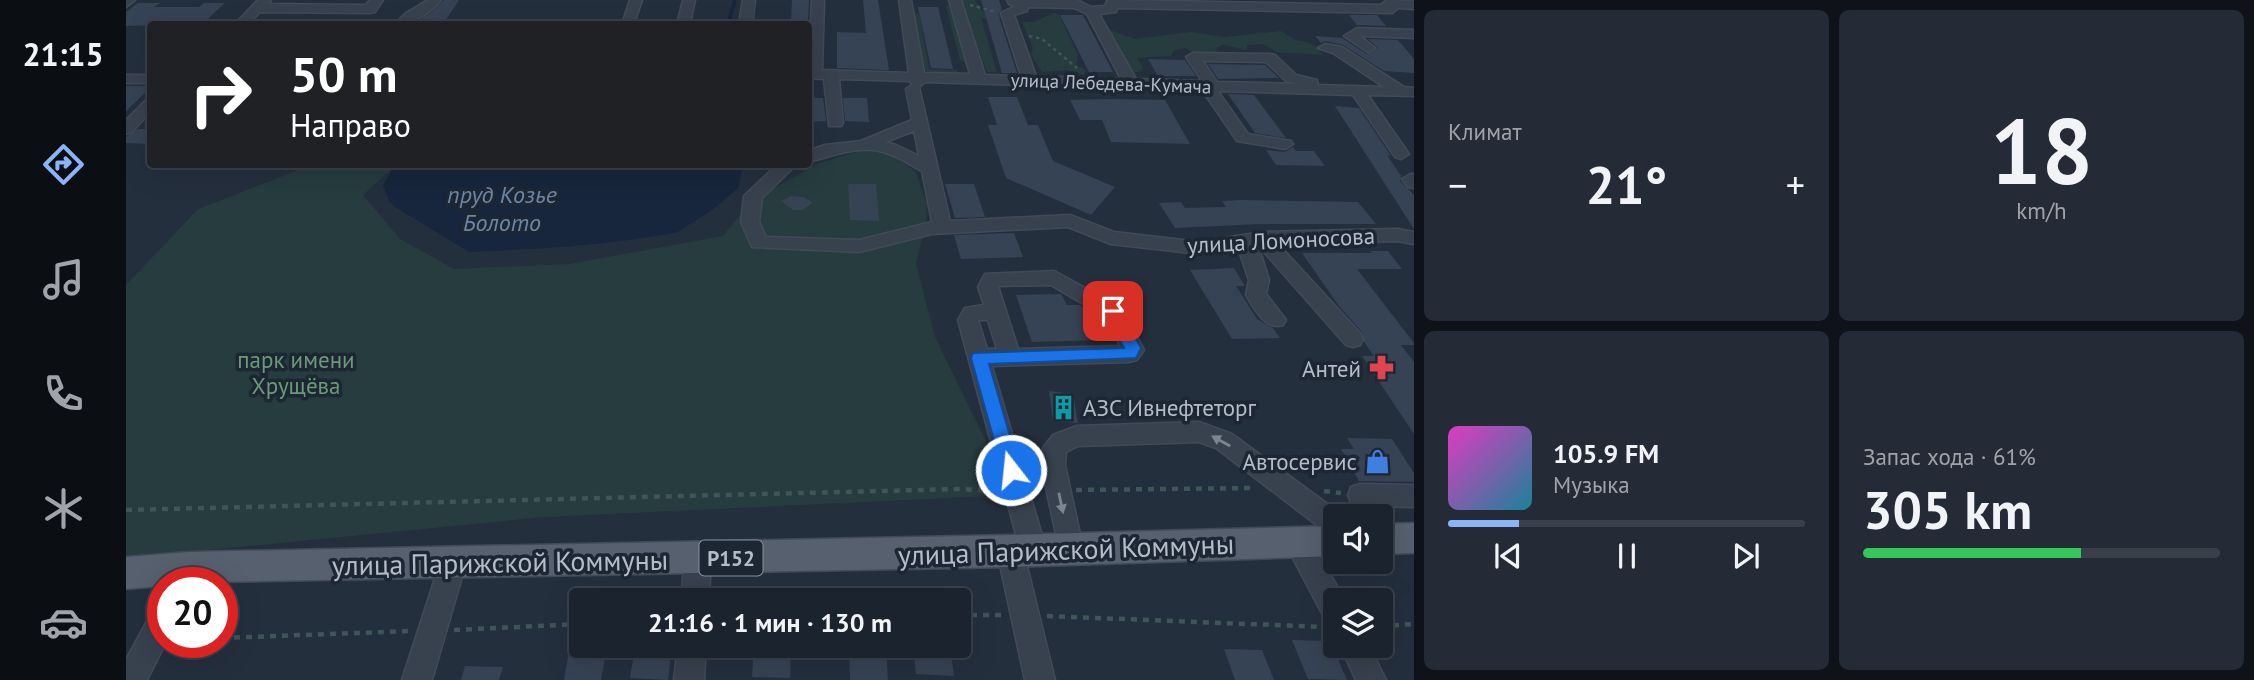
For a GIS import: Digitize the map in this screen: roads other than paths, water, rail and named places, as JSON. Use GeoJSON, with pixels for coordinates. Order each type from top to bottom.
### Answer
{"type":"FeatureCollection","features":[{"type":"Feature","properties":{"kind":"main road"},"geometry":{"type":"LineString","coordinates":[[1393,539],[1414,538]]}},
{"type":"Feature","properties":{"kind":"main road","name":"улица Парижской Коммуны"},"geometry":{"type":"LineString","coordinates":[[238,573],[453,563],[1323,541]]}},
{"type":"Feature","properties":{"kind":"main road","name":"улица Парижской Коммуны"},"geometry":{"type":"LineString","coordinates":[[126,573],[147,574]]}},
{"type":"Feature","properties":{"kind":"street"},"geometry":{"type":"LineString","coordinates":[[244,21],[261,4],[370,9],[377,0]]}},
{"type":"Feature","properties":{"kind":"street"},"geometry":{"type":"LineString","coordinates":[[404,21],[409,15],[430,7],[435,0]]}},
{"type":"Feature","properties":{"kind":"street"},"geometry":{"type":"LineString","coordinates":[[629,21],[636,0]]}},
{"type":"Feature","properties":{"kind":"street"},"geometry":{"type":"LineString","coordinates":[[685,21],[689,0]]}},
{"type":"Feature","properties":{"kind":"street"},"geometry":{"type":"LineString","coordinates":[[746,21],[749,0]]}},
{"type":"Feature","properties":{"kind":"street"},"geometry":{"type":"LineString","coordinates":[[812,74],[818,0]]}},
{"type":"Feature","properties":{"kind":"street"},"geometry":{"type":"LineString","coordinates":[[905,0],[919,123],[942,228]]}},
{"type":"Feature","properties":{"kind":"street"},"geometry":{"type":"LineString","coordinates":[[961,2],[978,79]]}},
{"type":"Feature","properties":{"kind":"street"},"geometry":{"type":"LineString","coordinates":[[1030,80],[1014,32],[1012,5],[1076,2],[1089,11],[1111,9],[1111,3],[1414,5]]}},
{"type":"Feature","properties":{"kind":"street"},"geometry":{"type":"LineString","coordinates":[[1388,4],[1414,35]]}},
{"type":"Feature","properties":{"kind":"street"},"geometry":{"type":"LineString","coordinates":[[1093,14],[1131,83]]}},
{"type":"Feature","properties":{"kind":"street"},"geometry":{"type":"LineString","coordinates":[[1368,48],[1351,36],[1357,32],[1414,35]]}},
{"type":"Feature","properties":{"kind":"street"},"geometry":{"type":"LineString","coordinates":[[1325,48],[1338,50],[1390,86],[1408,92]]}},
{"type":"Feature","properties":{"kind":"street"},"geometry":{"type":"LineString","coordinates":[[1285,144],[1243,138],[1193,57],[1270,58],[1291,78],[1325,89]]}},
{"type":"Feature","properties":{"kind":"street","name":"улица Лебедева-Кумача"},"geometry":{"type":"LineString","coordinates":[[812,74],[916,83],[978,79],[1408,92]]}},
{"type":"Feature","properties":{"kind":"street"},"geometry":{"type":"LineString","coordinates":[[831,75],[835,122]]}},
{"type":"Feature","properties":{"kind":"street"},"geometry":{"type":"LineString","coordinates":[[126,79],[147,79]]}},
{"type":"Feature","properties":{"kind":"street"},"geometry":{"type":"LineString","coordinates":[[1357,90],[1401,154]]}},
{"type":"Feature","properties":{"kind":"street"},"geometry":{"type":"LineString","coordinates":[[127,128],[147,107]]}},
{"type":"Feature","properties":{"kind":"street"},"geometry":{"type":"LineString","coordinates":[[864,145],[919,123]]}},
{"type":"Feature","properties":{"kind":"street"},"geometry":{"type":"LineString","coordinates":[[127,128],[147,125]]}},
{"type":"Feature","properties":{"kind":"street"},"geometry":{"type":"LineString","coordinates":[[812,155],[825,150],[864,145],[890,148],[929,168]]}},
{"type":"Feature","properties":{"kind":"street","name":"улица Ломоносова"},"geometry":{"type":"LineString","coordinates":[[784,168],[753,195],[750,222],[759,243],[859,246],[932,228],[1070,221],[1111,238],[1200,248],[1253,239],[1406,236]]}},
{"type":"Feature","properties":{"kind":"street"},"geometry":{"type":"LineString","coordinates":[[1406,236],[1414,257]]}},
{"type":"Feature","properties":{"kind":"street"},"geometry":{"type":"LineString","coordinates":[[1253,239],[1258,280],[1256,295],[1276,320]]}},
{"type":"Feature","properties":{"kind":"street"},"geometry":{"type":"LineString","coordinates":[[1253,239],[1353,339]]}},
{"type":"Feature","properties":{"kind":"street"},"geometry":{"type":"LineString","coordinates":[[979,358],[1131,354],[1133,350],[1115,313],[1052,278],[988,281],[1010,357]]}},
{"type":"Feature","properties":{"kind":"street"},"geometry":{"type":"LineString","coordinates":[[996,312],[972,313],[968,317],[1017,493],[1026,615],[1040,680]]}},
{"type":"Feature","properties":{"kind":"street"},"geometry":{"type":"LineString","coordinates":[[1070,548],[1053,456],[1055,448],[1068,438],[1199,432],[1224,441],[1323,515]]}},
{"type":"Feature","properties":{"kind":"street"},"geometry":{"type":"LineString","coordinates":[[1360,495],[1414,496]]}},
{"type":"Feature","properties":{"kind":"street"},"geometry":{"type":"LineString","coordinates":[[1298,542],[1323,588]]}},
{"type":"Feature","properties":{"kind":"street"},"geometry":{"type":"LineString","coordinates":[[696,588],[698,558]]}},
{"type":"Feature","properties":{"kind":"street"},"geometry":{"type":"LineString","coordinates":[[417,680],[453,563]]}},
{"type":"Feature","properties":{"kind":"street"},"geometry":{"type":"LineString","coordinates":[[131,680],[147,650]]}},
{"type":"Feature","properties":{"kind":"street"},"geometry":{"type":"LineString","coordinates":[[689,680],[691,658]]}},
{"type":"Feature","properties":{"kind":"street"},"geometry":{"type":"LineString","coordinates":[[1360,658],[1371,680]]}},
{"type":"Feature","properties":{"kind":"water","name":"пруд Козье Болото"},"geometry":{"type":"Polygon","coordinates":[[[742,168],[738,188],[712,210],[676,233],[566,247],[469,252],[395,207],[383,185],[393,169],[742,168]]]}},
{"type":"Feature","properties":{"kind":"waterway"},"geometry":{"type":"LineString","coordinates":[[729,21],[735,0]]}},
{"type":"Feature","properties":{"kind":"place","name":"Антей"},"geometry":{"type":"Point","coordinates":[1381,368]}},
{"type":"Feature","properties":{"kind":"place","name":"АЗС Ивнефтеторг"},"geometry":{"type":"Point","coordinates":[1063,407]}},
{"type":"Feature","properties":{"kind":"place","name":"Автосервис"},"geometry":{"type":"Point","coordinates":[1377,461]}},
{"type":"Feature","properties":{"kind":"park label","name":"парк имени Хрущёва"},"geometry":{"type":"Point","coordinates":[296,372]}}]}
